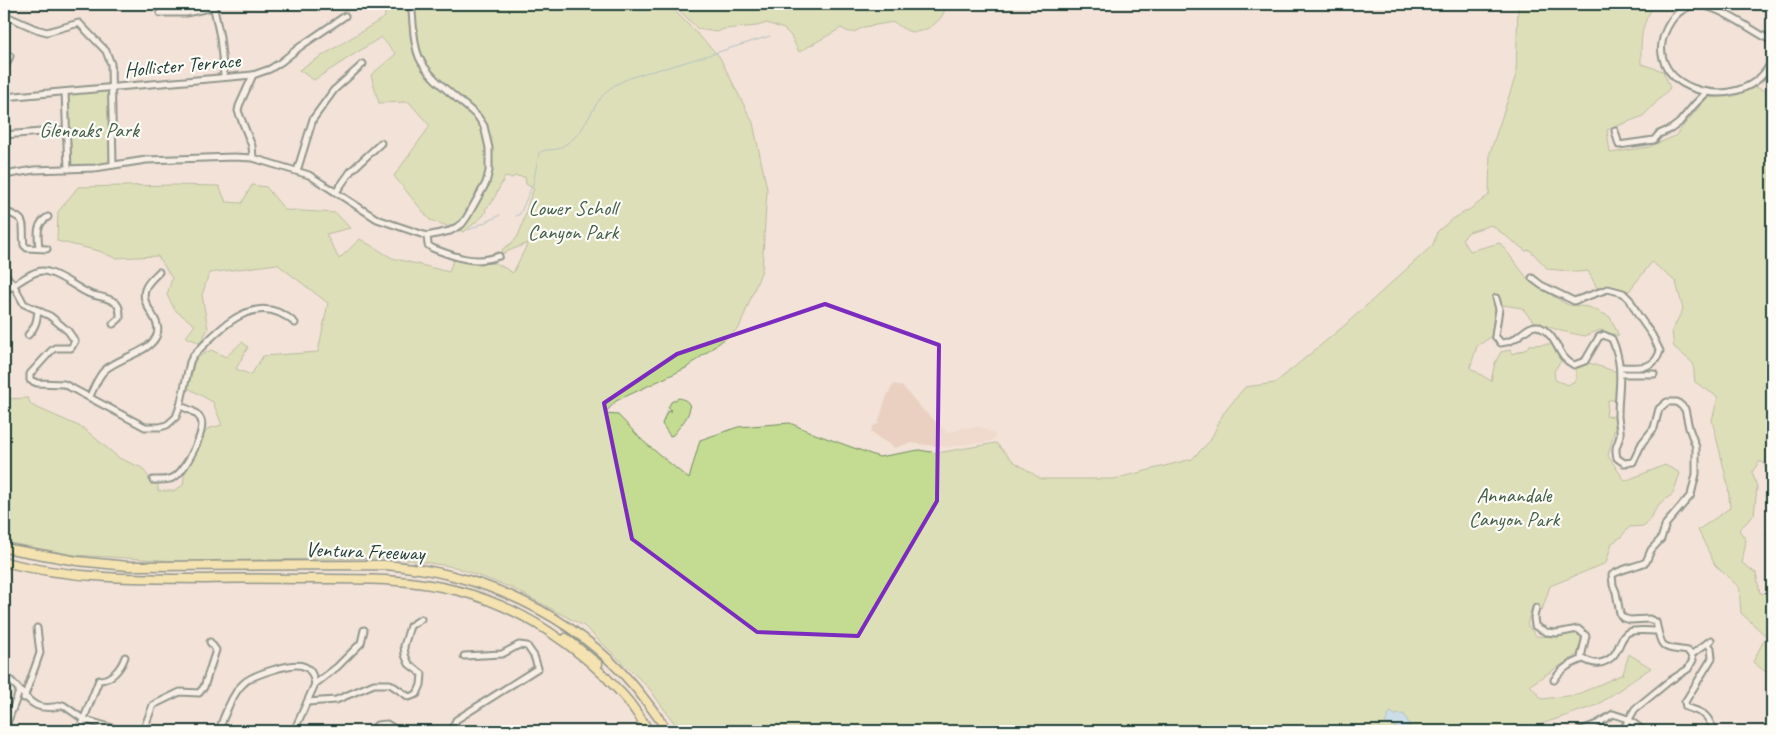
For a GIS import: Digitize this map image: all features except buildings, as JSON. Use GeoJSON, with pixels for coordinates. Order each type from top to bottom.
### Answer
{"type":"FeatureCollection","features":[{"type":"Feature","properties":{"kind":"highway","name":"Ventura Freeway"},"geometry":{"type":"LineString","coordinates":[[4,548],[77,561],[120,565],[385,565],[413,567],[464,579],[491,587],[524,601],[563,623],[586,640],[634,686],[668,731]]}},
{"type":"Feature","properties":{"kind":"highway"},"geometry":{"type":"LineString","coordinates":[[4,552],[66,564],[102,568],[147,570],[255,569],[267,566]]}},
{"type":"Feature","properties":{"kind":"highway","name":"Ventura Freeway"},"geometry":{"type":"LineString","coordinates":[[4,562],[85,577],[128,580],[384,579],[418,582],[460,591],[515,612],[554,635],[600,672],[624,696],[650,731]]}},
{"type":"Feature","properties":{"kind":"highway"},"geometry":{"type":"LineString","coordinates":[[18,566],[26,564],[133,576],[389,575],[452,585],[474,591],[516,608],[562,635],[607,671],[637,705],[656,731]]}},
{"type":"Feature","properties":{"kind":"highway"},"geometry":{"type":"LineString","coordinates":[[464,579],[468,583],[495,592],[532,610],[575,637],[622,679],[663,731]]}},
{"type":"Feature","properties":{"kind":"street"},"geometry":{"type":"LineString","coordinates":[[4,175],[34,170],[68,169],[167,159],[253,158],[297,170],[318,180],[377,219],[427,236],[450,231],[462,224],[486,183],[489,171],[489,148],[485,132],[478,117],[424,67],[418,56],[411,4]]}},
{"type":"Feature","properties":{"kind":"street"},"geometry":{"type":"LineString","coordinates":[[160,13],[186,13],[213,5],[220,37],[224,76]]}},
{"type":"Feature","properties":{"kind":"street"},"geometry":{"type":"LineString","coordinates":[[1772,41],[1714,9],[1699,5],[1684,9],[1675,15],[1669,23],[1662,44],[1662,54],[1665,63],[1669,71],[1679,82],[1707,92],[1723,93],[1749,86],[1760,79],[1772,60]]}},
{"type":"Feature","properties":{"kind":"street"},"geometry":{"type":"LineString","coordinates":[[4,15],[47,32],[73,23],[79,23],[106,51],[109,57],[112,87],[113,165]]}},
{"type":"Feature","properties":{"kind":"street","name":"Hollister Terrace"},"geometry":{"type":"LineString","coordinates":[[4,97],[224,76],[253,75],[281,62],[345,16]]}},
{"type":"Feature","properties":{"kind":"street"},"geometry":{"type":"LineString","coordinates":[[4,70],[10,56]]}},
{"type":"Feature","properties":{"kind":"street"},"geometry":{"type":"LineString","coordinates":[[297,170],[313,119],[334,90],[363,64]]}},
{"type":"Feature","properties":{"kind":"street"},"geometry":{"type":"LineString","coordinates":[[253,75],[238,111],[252,146],[253,158]]}},
{"type":"Feature","properties":{"kind":"street"},"geometry":{"type":"LineString","coordinates":[[65,92],[68,169]]}},
{"type":"Feature","properties":{"kind":"street"},"geometry":{"type":"LineString","coordinates":[[1616,131],[1619,145],[1654,140],[1678,123],[1707,92]]}},
{"type":"Feature","properties":{"kind":"street"},"geometry":{"type":"LineString","coordinates":[[4,135],[66,130]]}},
{"type":"Feature","properties":{"kind":"street"},"geometry":{"type":"LineString","coordinates":[[336,192],[351,171],[381,143]]}},
{"type":"Feature","properties":{"kind":"street"},"geometry":{"type":"LineString","coordinates":[[4,211],[16,216],[22,222],[24,226],[24,245],[27,248],[47,249]]}},
{"type":"Feature","properties":{"kind":"street"},"geometry":{"type":"LineString","coordinates":[[39,248],[37,232],[41,223],[48,217]]}},
{"type":"Feature","properties":{"kind":"street"},"geometry":{"type":"LineString","coordinates":[[427,236],[428,245],[432,248],[471,261],[487,260],[499,256]]}},
{"type":"Feature","properties":{"kind":"street"},"geometry":{"type":"LineString","coordinates":[[4,292],[30,274],[47,272],[90,294],[117,304],[120,308],[120,318],[113,324]]}},
{"type":"Feature","properties":{"kind":"street"},"geometry":{"type":"LineString","coordinates":[[90,396],[105,370],[147,346],[156,337],[158,326],[146,306],[144,297],[146,287],[158,272]]}},
{"type":"Feature","properties":{"kind":"street"},"geometry":{"type":"LineString","coordinates":[[4,273],[13,284],[24,304],[50,316],[74,336],[75,341],[71,348],[55,348],[30,374],[31,381],[64,384],[90,396],[145,427],[167,425],[176,417],[193,356],[235,318],[253,309],[267,309],[279,312],[295,323]]}},
{"type":"Feature","properties":{"kind":"street"},"geometry":{"type":"LineString","coordinates":[[1532,278],[1540,285],[1574,302],[1608,289],[1617,290],[1626,295],[1652,334],[1660,351],[1658,359],[1653,364],[1645,367],[1620,367]]}},
{"type":"Feature","properties":{"kind":"street"},"geometry":{"type":"LineString","coordinates":[[1496,298],[1499,309],[1495,336],[1501,343],[1517,338],[1529,327],[1538,326],[1553,337],[1560,352],[1568,362],[1574,364],[1585,361],[1599,337],[1604,335],[1612,339],[1622,374],[1618,415],[1620,435],[1614,447],[1617,458],[1624,463],[1633,462],[1642,443],[1654,428],[1659,409],[1667,402],[1677,402],[1685,409],[1696,447],[1696,474],[1691,495],[1666,524],[1661,539],[1651,550],[1646,562],[1617,571],[1612,575],[1620,614],[1623,618],[1630,620],[1649,619],[1656,622],[1664,647],[1688,651],[1693,660],[1688,669],[1668,682],[1635,709],[1622,731]]}},
{"type":"Feature","properties":{"kind":"street"},"geometry":{"type":"LineString","coordinates":[[28,335],[34,329],[38,310]]}},
{"type":"Feature","properties":{"kind":"street"},"geometry":{"type":"LineString","coordinates":[[1622,374],[1654,374]]}},
{"type":"Feature","properties":{"kind":"street"},"geometry":{"type":"LineString","coordinates":[[153,480],[162,480],[175,476],[186,464],[201,434],[203,428],[201,418],[195,412],[180,406]]}},
{"type":"Feature","properties":{"kind":"street"},"geometry":{"type":"LineString","coordinates":[[1536,608],[1534,622],[1535,626],[1540,630],[1557,633],[1575,628],[1586,636],[1582,652],[1583,659]]}},
{"type":"Feature","properties":{"kind":"street"},"geometry":{"type":"LineString","coordinates":[[307,702],[336,700],[374,684],[390,684],[409,697],[417,694],[422,674],[409,664],[404,646],[410,626],[421,619]]}},
{"type":"Feature","properties":{"kind":"street"},"geometry":{"type":"LineString","coordinates":[[24,698],[40,653],[37,628]]}},
{"type":"Feature","properties":{"kind":"street"},"geometry":{"type":"LineString","coordinates":[[294,731],[315,684],[337,667],[360,643],[364,630]]}},
{"type":"Feature","properties":{"kind":"street"},"geometry":{"type":"LineString","coordinates":[[1554,680],[1560,671],[1583,659],[1596,664],[1608,661],[1618,651],[1624,636],[1629,632],[1658,631]]}},
{"type":"Feature","properties":{"kind":"street"},"geometry":{"type":"LineString","coordinates":[[142,731],[153,705],[180,692],[198,693],[204,687],[216,650],[210,642]]}},
{"type":"Feature","properties":{"kind":"street"},"geometry":{"type":"LineString","coordinates":[[1691,655],[1709,642],[1712,658],[1685,705],[1704,713],[1714,731]]}},
{"type":"Feature","properties":{"kind":"street"},"geometry":{"type":"LineString","coordinates":[[451,731],[456,720],[538,668],[534,656],[527,646],[519,645],[502,654],[464,656]]}},
{"type":"Feature","properties":{"kind":"street"},"geometry":{"type":"LineString","coordinates":[[79,731],[100,680],[110,678],[123,664],[125,657]]}},
{"type":"Feature","properties":{"kind":"street"},"geometry":{"type":"LineString","coordinates":[[220,731],[224,714],[244,682],[261,674],[297,665],[304,666],[312,673],[315,684]]}},
{"type":"Feature","properties":{"kind":"street"},"geometry":{"type":"LineString","coordinates":[[4,675],[24,698],[33,704],[50,709],[63,705],[84,719],[122,731]]}},
{"type":"Feature","properties":{"kind":"street"},"geometry":{"type":"LineString","coordinates":[[4,731],[19,692]]}},
{"type":"Feature","properties":{"kind":"street"},"geometry":{"type":"LineString","coordinates":[[1580,731],[1597,724],[1613,714],[1628,719],[1644,731]]}},
{"type":"Feature","properties":{"kind":"street"},"geometry":{"type":"LineString","coordinates":[[372,731],[378,725],[387,724],[398,731]]}},
{"type":"Feature","properties":{"kind":"highlighted area"},"geometry":{"type":"Polygon","coordinates":[[[825,304],[939,345],[937,501],[858,636],[757,632],[632,539],[604,403],[677,354],[825,304]]]}},
{"type":"Feature","properties":{"kind":"shaded area"},"geometry":{"type":"Polygon","coordinates":[[[895,384],[903,387],[947,433],[964,428],[981,427],[995,434],[995,437],[991,441],[982,443],[946,447],[909,443],[895,448],[871,431],[874,425],[878,424],[886,398],[895,384]]]}},
{"type":"Feature","properties":{"kind":"green space"},"geometry":{"type":"Polygon","coordinates":[[[385,4],[668,4],[719,56],[753,123],[767,189],[762,270],[739,328],[686,368],[616,401],[604,414],[618,415],[644,442],[689,479],[700,440],[738,427],[790,423],[879,457],[919,450],[937,453],[996,443],[1013,461],[1041,479],[1114,479],[1192,459],[1210,441],[1223,414],[1245,387],[1275,383],[1344,326],[1433,245],[1437,232],[1451,220],[1472,208],[1489,195],[1490,153],[1516,75],[1518,4],[1656,4],[1647,18],[1642,32],[1641,64],[1663,71],[1670,88],[1643,116],[1607,130],[1610,153],[1649,147],[1675,136],[1707,98],[1735,96],[1756,87],[1772,94],[1772,484],[1763,462],[1759,462],[1752,472],[1757,487],[1754,515],[1739,530],[1746,540],[1742,563],[1756,573],[1760,593],[1772,594],[1772,673],[1767,673],[1753,662],[1766,636],[1741,613],[1739,587],[1715,565],[1698,530],[1730,508],[1728,485],[1712,420],[1718,397],[1695,382],[1693,363],[1674,347],[1672,331],[1683,309],[1676,282],[1652,262],[1629,291],[1611,286],[1597,288],[1588,271],[1577,272],[1548,269],[1530,250],[1526,251],[1491,225],[1469,232],[1462,239],[1470,251],[1500,243],[1531,283],[1568,305],[1589,307],[1610,317],[1619,336],[1600,330],[1585,336],[1561,331],[1533,321],[1522,308],[1496,304],[1491,337],[1477,346],[1470,368],[1491,381],[1495,363],[1501,352],[1510,350],[1512,354],[1527,349],[1529,345],[1552,344],[1561,361],[1554,371],[1555,380],[1568,385],[1576,380],[1576,368],[1589,363],[1617,372],[1617,400],[1608,400],[1606,416],[1616,417],[1608,456],[1625,481],[1665,465],[1680,473],[1673,494],[1659,504],[1645,526],[1629,527],[1621,537],[1612,543],[1606,563],[1550,586],[1542,610],[1532,607],[1527,625],[1536,636],[1555,637],[1574,633],[1582,637],[1578,654],[1530,685],[1542,699],[1576,695],[1623,674],[1629,654],[1651,668],[1597,705],[1521,731],[680,731],[649,688],[584,626],[512,588],[455,567],[397,558],[178,561],[75,555],[4,542],[4,399],[28,398],[31,405],[83,428],[119,458],[142,468],[151,484],[158,484],[158,491],[174,491],[183,485],[185,471],[207,429],[222,425],[213,402],[188,388],[195,359],[211,350],[226,357],[242,342],[248,347],[236,369],[251,375],[263,356],[318,352],[328,303],[277,264],[209,273],[202,295],[208,329],[200,343],[186,337],[195,325],[175,310],[167,295],[172,278],[158,256],[115,258],[99,251],[57,241],[58,212],[78,187],[219,186],[226,202],[242,203],[252,185],[266,187],[285,210],[336,213],[350,228],[326,234],[339,259],[360,239],[392,258],[449,272],[453,260],[476,264],[496,263],[513,273],[528,243],[501,254],[503,249],[518,236],[534,189],[526,184],[525,177],[505,177],[491,204],[485,209],[486,211],[483,216],[464,232],[430,220],[394,176],[430,126],[409,102],[379,103],[371,75],[396,54],[381,37],[314,80],[299,70],[385,17],[385,4]]]}},
{"type":"Feature","properties":{"kind":"green space"},"geometry":{"type":"Polygon","coordinates":[[[673,4],[945,4],[945,10],[938,21],[920,31],[908,31],[894,22],[864,27],[854,32],[841,28],[799,52],[791,36],[784,29],[767,23],[757,26],[724,29],[717,32],[698,29],[673,4]]]}},
{"type":"Feature","properties":{"kind":"green space","name":"Glenoaks Park"},"geometry":{"type":"Polygon","coordinates":[[[112,87],[113,165],[68,169],[65,92],[112,87]]]}},
{"type":"Feature","properties":{"kind":"green space"},"geometry":{"type":"Polygon","coordinates":[[[679,398],[686,401],[689,405],[688,415],[673,435],[670,436],[662,424],[667,411],[670,412],[671,410],[668,408],[671,402],[679,398]]]}},
{"type":"Feature","properties":{"kind":"water"},"geometry":{"type":"Polygon","coordinates":[[[1390,712],[1395,715],[1404,714],[1410,726],[1400,731],[1394,726],[1385,723],[1390,712]]]}},
{"type":"Feature","properties":{"kind":"waterway"},"geometry":{"type":"LineString","coordinates":[[516,216],[520,214],[533,184],[539,153],[559,148],[573,139],[584,126],[602,96],[615,85],[637,75],[688,62],[770,36]]}},
{"type":"Feature","properties":{"kind":"waterway"},"geometry":{"type":"LineString","coordinates":[[469,230],[500,215]]}},
{"type":"Feature","properties":{"kind":"park label","name":"Lower Scholl Canyon Park"},"geometry":{"type":"Point","coordinates":[573,220]}},
{"type":"Feature","properties":{"kind":"park label","name":"Annandale Canyon Park"},"geometry":{"type":"Point","coordinates":[1514,507]}}]}
